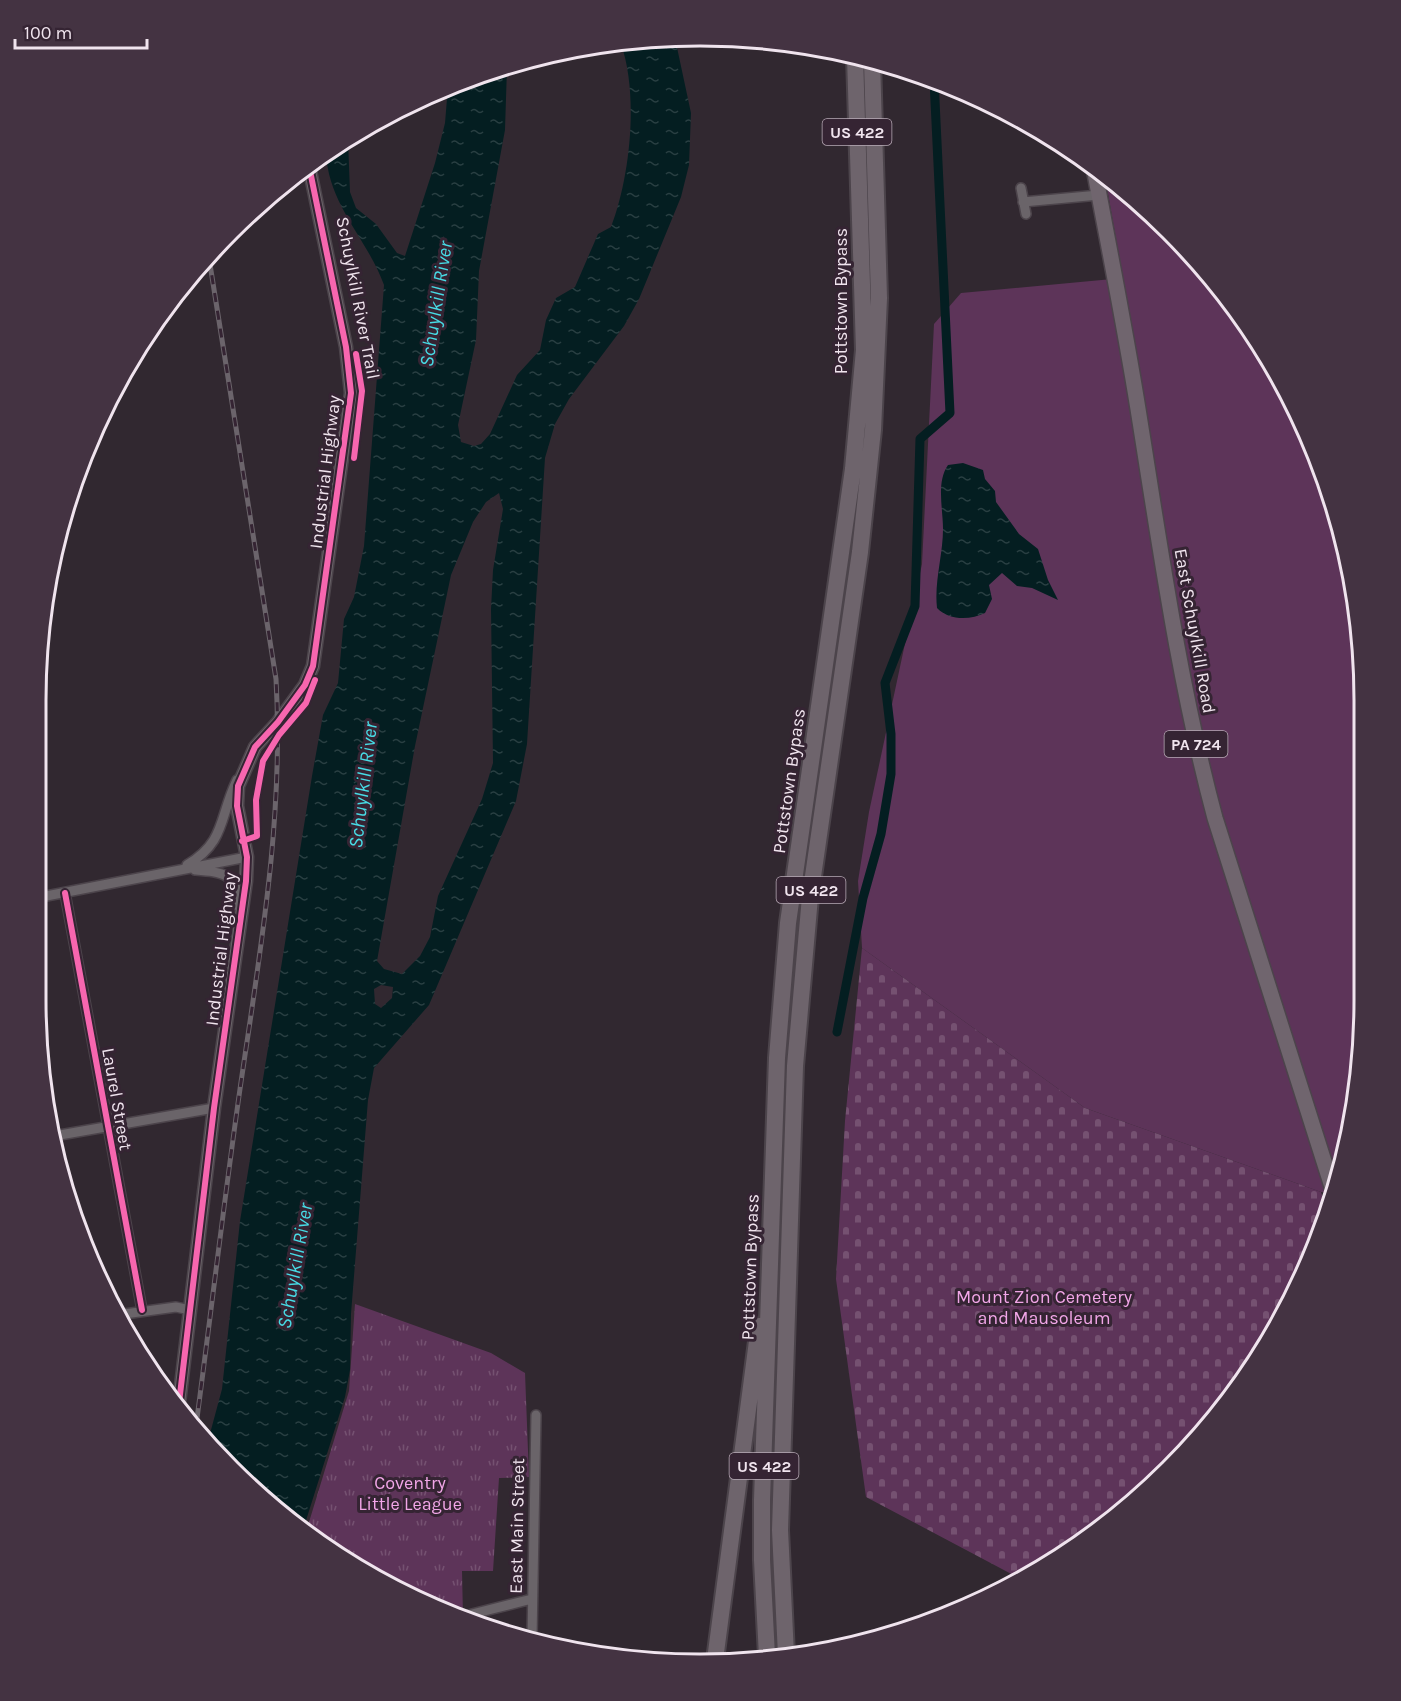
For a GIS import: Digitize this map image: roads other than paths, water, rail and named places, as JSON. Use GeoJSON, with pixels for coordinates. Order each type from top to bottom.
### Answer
{"type":"FeatureCollection","features":[{"type":"Feature","properties":{"kind":"highway"},"geometry":{"type":"LineString","coordinates":[[848,64],[859,207]]}},
{"type":"Feature","properties":{"kind":"highway","name":"Pottstown Bypass"},"geometry":{"type":"LineString","coordinates":[[767,1651],[762,1560],[777,1058],[788,923],[853,468],[864,350],[855,65]]}},
{"type":"Feature","properties":{"kind":"highway","name":"Pottstown Bypass"},"geometry":{"type":"LineString","coordinates":[[786,1649],[780,1530],[795,1066],[810,897],[860,552],[873,430],[879,298],[872,70]]}},
{"type":"Feature","properties":{"kind":"highway"},"geometry":{"type":"LineString","coordinates":[[875,127],[880,72]]}},
{"type":"Feature","properties":{"kind":"highway"},"geometry":{"type":"LineString","coordinates":[[716,1654],[739,1465],[764,1290],[769,1275]]}},
{"type":"Feature","properties":{"kind":"main road","name":"East Schuylkill Road"},"geometry":{"type":"LineString","coordinates":[[1096,180],[1138,408],[1175,639],[1200,763],[1329,1179]]}},
{"type":"Feature","properties":{"kind":"street","name":"Industrial Highway"},"geometry":{"type":"LineString","coordinates":[[180,1396],[247,857],[237,806],[238,786],[249,757],[305,685],[313,666],[351,393],[346,347],[311,176]]}},
{"type":"Feature","properties":{"kind":"street"},"geometry":{"type":"LineString","coordinates":[[1021,188],[1026,214]]}},
{"type":"Feature","properties":{"kind":"street"},"geometry":{"type":"LineString","coordinates":[[1023,202],[1099,195]]}},
{"type":"Feature","properties":{"kind":"street"},"geometry":{"type":"LineString","coordinates":[[180,869],[206,854],[219,833],[227,800],[249,757]]}},
{"type":"Feature","properties":{"kind":"street"},"geometry":{"type":"LineString","coordinates":[[46,896],[247,857]]}},
{"type":"Feature","properties":{"kind":"street"},"geometry":{"type":"LineString","coordinates":[[180,869],[224,873],[232,880],[238,894],[238,925]]}},
{"type":"Feature","properties":{"kind":"street","name":"Laurel Street"},"geometry":{"type":"LineString","coordinates":[[65,893],[106,1126],[142,1310]]}},
{"type":"Feature","properties":{"kind":"street"},"geometry":{"type":"LineString","coordinates":[[61,1135],[214,1108]]}},
{"type":"Feature","properties":{"kind":"street"},"geometry":{"type":"LineString","coordinates":[[126,1313],[176,1307],[190,1310]]}},
{"type":"Feature","properties":{"kind":"street","name":"East Main Street"},"geometry":{"type":"LineString","coordinates":[[532,1632],[536,1414]]}},
{"type":"Feature","properties":{"kind":"street"},"geometry":{"type":"LineString","coordinates":[[473,1614],[532,1599]]}},
{"type":"Feature","properties":{"kind":"water","name":"Schuylkill River"},"geometry":{"type":"Polygon","coordinates":[[[677,47],[691,113],[689,165],[681,197],[639,299],[624,326],[569,399],[555,424],[545,458],[527,744],[516,801],[429,1005],[374,1068],[368,1100],[351,1314],[350,1370],[345,1397],[306,1522],[269,1492],[210,1433],[222,1389],[240,1221],[312,776],[323,715],[338,683],[344,619],[354,597],[364,546],[384,285],[377,268],[341,205],[327,164],[348,150],[350,192],[356,208],[376,224],[397,253],[405,256],[435,163],[445,123],[447,97],[507,76],[505,130],[479,271],[476,340],[458,425],[461,442],[474,446],[481,444],[490,434],[517,375],[540,350],[546,320],[556,298],[575,287],[598,234],[611,227],[623,185],[630,136],[630,87],[623,51],[677,47]],[[499,493],[486,502],[473,522],[451,575],[415,746],[377,961],[384,969],[402,974],[420,956],[430,937],[438,896],[482,799],[493,763],[491,609],[493,570],[503,509],[499,493]],[[381,985],[374,989],[375,1004],[381,1008],[392,998],[393,987],[381,985]]]}},
{"type":"Feature","properties":{"kind":"water"},"geometry":{"type":"Polygon","coordinates":[[[963,463],[983,470],[985,479],[995,491],[996,502],[1019,534],[1038,549],[1048,580],[1058,600],[1032,588],[1017,586],[1002,573],[989,585],[992,599],[985,613],[960,618],[948,615],[937,608],[943,539],[942,479],[948,465],[963,463]]]}},
{"type":"Feature","properties":{"kind":"waterway"},"geometry":{"type":"LineString","coordinates":[[837,1032],[863,898],[881,834],[891,774],[891,734],[885,683],[915,606],[920,439],[950,413],[934,90]]}},
{"type":"Feature","properties":{"kind":"railway"},"geometry":{"type":"LineString","coordinates":[[197,1417],[228,1173],[262,936],[273,834],[278,731],[276,679],[210,267]]}},
{"type":"Feature","properties":{"kind":"park label","name":"Mount Zion Cemetery and Mausoleum"},"geometry":{"type":"Point","coordinates":[1044,1307]}},
{"type":"Feature","properties":{"kind":"park label","name":"Coventry Little League"},"geometry":{"type":"Point","coordinates":[410,1493]}}]}
